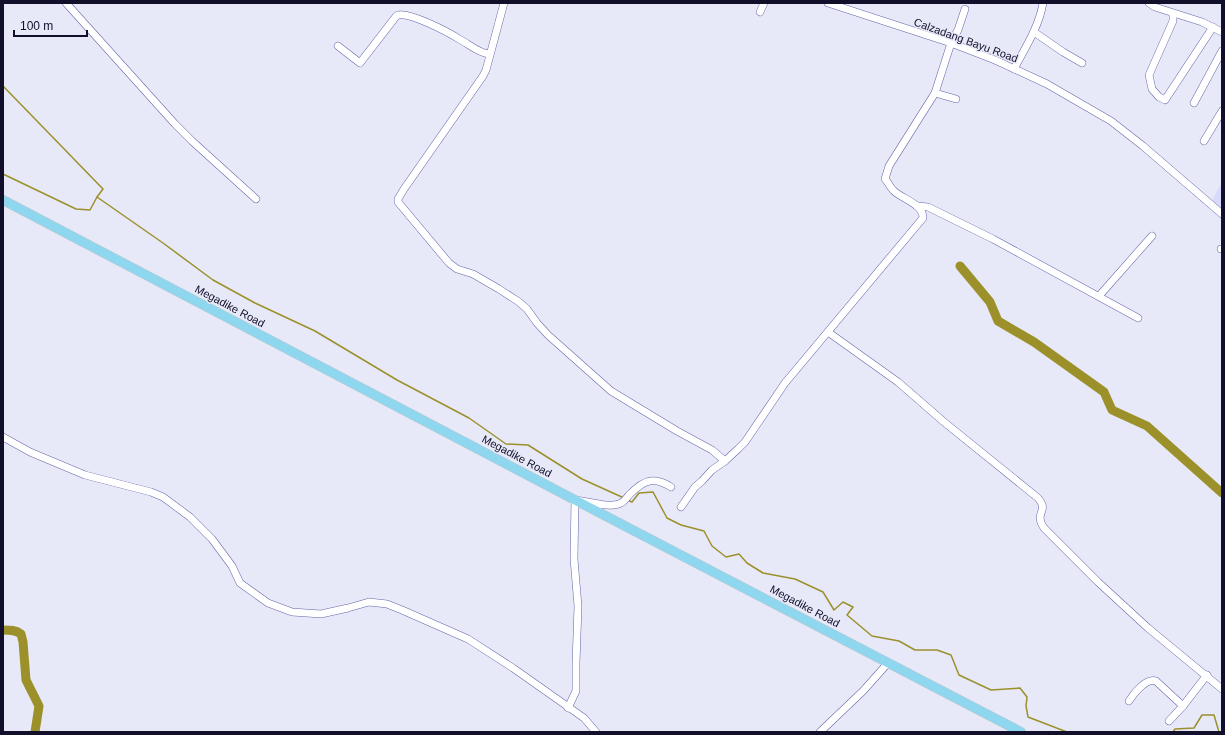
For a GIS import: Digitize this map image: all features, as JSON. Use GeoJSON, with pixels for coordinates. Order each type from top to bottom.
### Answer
{"type":"FeatureCollection","features":[{"type":"Feature","properties":{"kind":"main road","name":"Megadike Road"},"geometry":{"type":"LineString","coordinates":[[3,200],[1021,732]]}},
{"type":"Feature","properties":{"kind":"street"},"geometry":{"type":"LineString","coordinates":[[66,3],[178,127],[256,199]]}},
{"type":"Feature","properties":{"kind":"street"},"geometry":{"type":"LineString","coordinates":[[504,3],[489,54],[486,70],[404,189],[398,199],[398,202],[449,264],[499,289],[519,302],[527,309],[548,335],[611,391],[671,428],[712,450],[725,461]]}},
{"type":"Feature","properties":{"kind":"street"},"geometry":{"type":"LineString","coordinates":[[760,12],[764,3]]}},
{"type":"Feature","properties":{"kind":"street","name":"Calzadang Bayu Road"},"geometry":{"type":"LineString","coordinates":[[828,3],[951,43],[995,60],[1047,84],[1110,121],[1143,146],[1222,214]]}},
{"type":"Feature","properties":{"kind":"street"},"geometry":{"type":"LineString","coordinates":[[1014,69],[1041,17],[1043,3]]}},
{"type":"Feature","properties":{"kind":"street"},"geometry":{"type":"LineString","coordinates":[[1149,3],[1173,14],[1213,26],[1222,32]]}},
{"type":"Feature","properties":{"kind":"street"},"geometry":{"type":"LineString","coordinates":[[681,507],[695,486],[712,470],[725,461],[747,439],[785,383],[923,218],[923,214],[917,206],[893,190],[886,179],[889,166],[934,93],[951,43],[958,30],[965,9]]}},
{"type":"Feature","properties":{"kind":"street"},"geometry":{"type":"LineString","coordinates":[[1173,14],[1173,20],[1149,75],[1152,89],[1159,97],[1165,100],[1213,26]]}},
{"type":"Feature","properties":{"kind":"street"},"geometry":{"type":"LineString","coordinates":[[338,46],[360,63],[394,19],[400,15],[409,16],[428,23],[481,52],[489,54]]}},
{"type":"Feature","properties":{"kind":"street"},"geometry":{"type":"LineString","coordinates":[[1034,32],[1082,63]]}},
{"type":"Feature","properties":{"kind":"street"},"geometry":{"type":"LineString","coordinates":[[1194,103],[1222,51]]}},
{"type":"Feature","properties":{"kind":"street"},"geometry":{"type":"LineString","coordinates":[[934,93],[956,99]]}},
{"type":"Feature","properties":{"kind":"street"},"geometry":{"type":"LineString","coordinates":[[1204,141],[1222,111]]}},
{"type":"Feature","properties":{"kind":"street"},"geometry":{"type":"LineString","coordinates":[[917,206],[928,207],[992,239],[1138,318]]}},
{"type":"Feature","properties":{"kind":"street"},"geometry":{"type":"LineString","coordinates":[[1099,296],[1152,236]]}},
{"type":"Feature","properties":{"kind":"street"},"geometry":{"type":"LineString","coordinates":[[828,332],[898,382],[944,422],[1038,498],[1043,505],[1040,522],[1044,528],[1098,582],[1148,628],[1207,675],[1222,689]]}},
{"type":"Feature","properties":{"kind":"street"},"geometry":{"type":"LineString","coordinates":[[3,437],[30,452],[85,474],[151,492],[164,498],[190,517],[212,539],[232,566],[240,583],[268,603],[292,612],[321,614],[369,602],[387,604],[468,639],[513,668],[584,718],[596,732]]}},
{"type":"Feature","properties":{"kind":"street"},"geometry":{"type":"LineString","coordinates":[[568,708],[576,691],[578,606],[574,558],[575,500],[587,501],[596,504],[622,503],[640,484],[654,480],[671,487]]}},
{"type":"Feature","properties":{"kind":"street"},"geometry":{"type":"LineString","coordinates":[[820,732],[863,691],[888,663]]}},
{"type":"Feature","properties":{"kind":"street"},"geometry":{"type":"LineString","coordinates":[[1169,721],[1183,706],[1207,675]]}},
{"type":"Feature","properties":{"kind":"street"},"geometry":{"type":"LineString","coordinates":[[1130,701],[1134,693],[1150,680],[1153,680],[1156,681],[1183,706]]}},
{"type":"Feature","properties":{"kind":"shaded area"},"geometry":{"type":"Polygon","coordinates":[[[1222,182],[1222,212],[1212,201],[1222,182]]]}},
{"type":"Feature","properties":{"kind":"waterway"},"geometry":{"type":"LineString","coordinates":[[3,86],[103,189],[97,197]]}},
{"type":"Feature","properties":{"kind":"waterway"},"geometry":{"type":"LineString","coordinates":[[3,174],[76,209],[90,210],[97,197],[213,280],[255,303],[315,331],[397,380],[469,418],[506,444],[528,445],[582,479],[624,498]]}},
{"type":"Feature","properties":{"kind":"waterway"},"geometry":{"type":"LineString","coordinates":[[960,266],[990,302],[998,321],[1034,342],[1104,392],[1112,410],[1147,426],[1222,493]]}},
{"type":"Feature","properties":{"kind":"waterway"},"geometry":{"type":"LineString","coordinates":[[627,500],[632,502],[639,493],[653,492],[667,518],[681,525],[704,531],[712,546],[726,557],[739,554],[747,563],[763,573],[795,579],[823,592],[834,610],[843,602],[853,607],[847,615],[872,636],[899,641],[915,650],[937,650],[951,655],[959,675],[991,690],[1020,688],[1027,697],[1026,706],[1028,717],[1067,732]]}},
{"type":"Feature","properties":{"kind":"waterway"},"geometry":{"type":"LineString","coordinates":[[3,630],[15,631],[21,634],[26,680],[39,706],[35,732]]}},
{"type":"Feature","properties":{"kind":"waterway"},"geometry":{"type":"LineString","coordinates":[[1173,732],[1175,729],[1194,728],[1202,715],[1214,715],[1219,732]]}}]}
